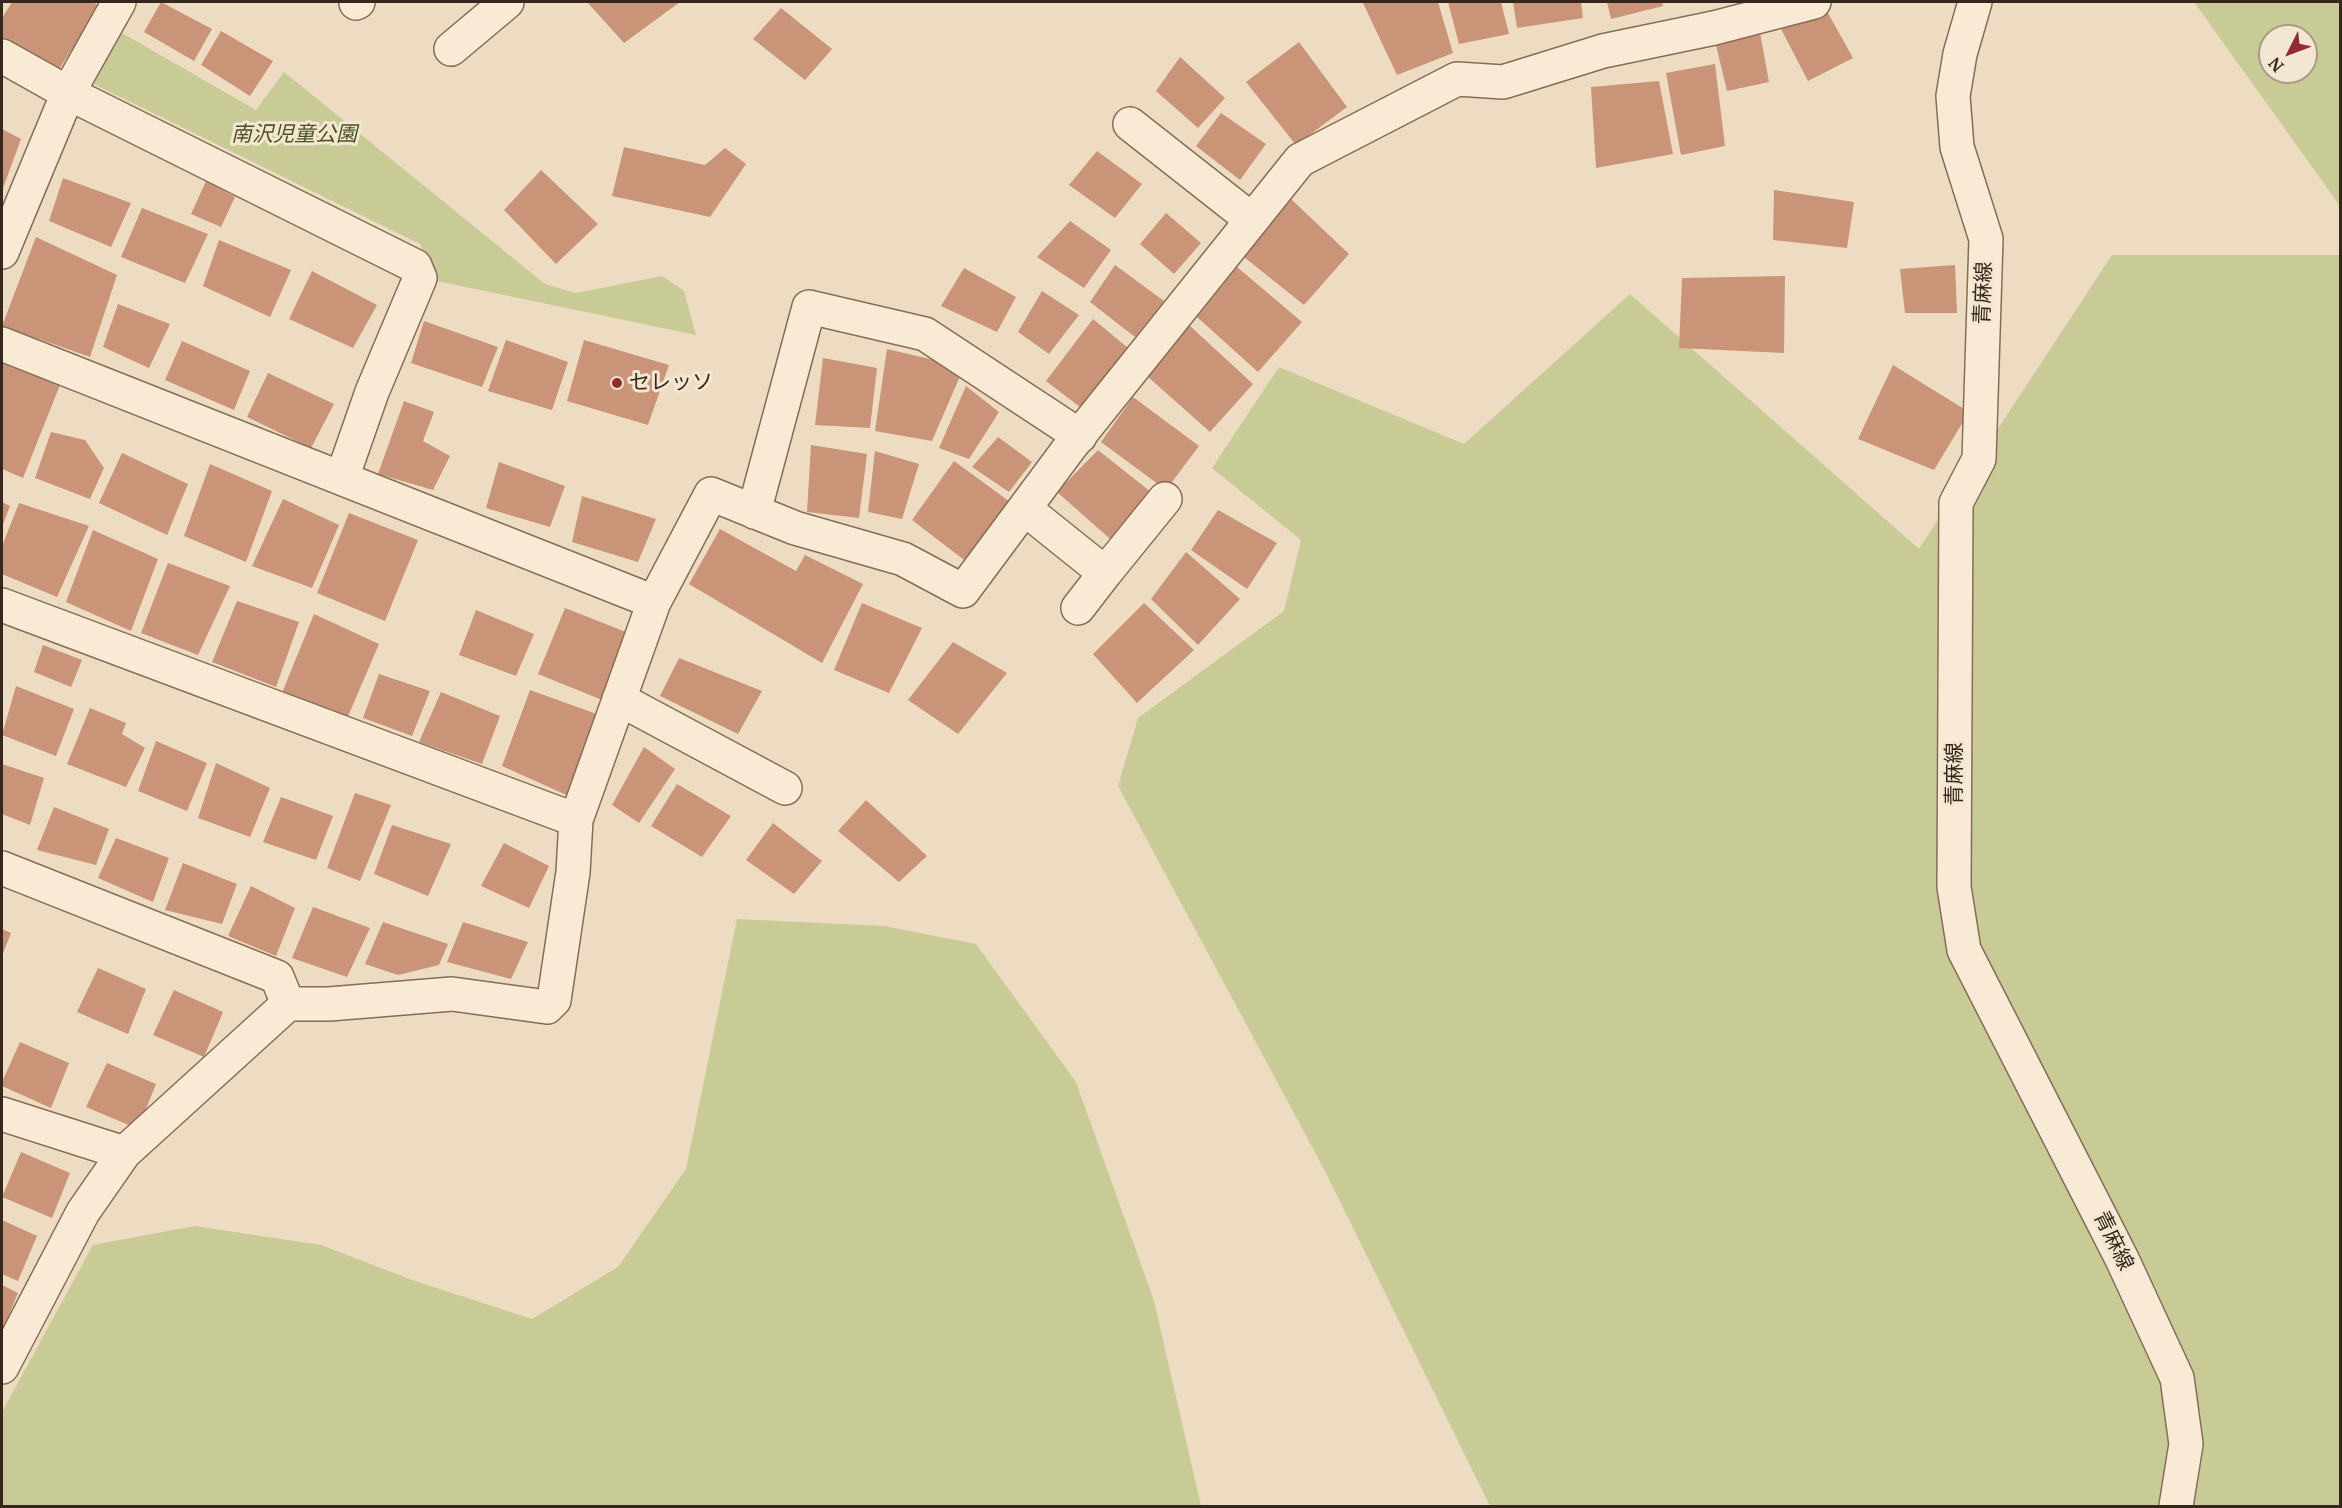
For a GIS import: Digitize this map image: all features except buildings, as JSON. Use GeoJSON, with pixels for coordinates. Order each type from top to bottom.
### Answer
{"type":"FeatureCollection","features":[{"type":"Feature","properties":{"kind":"street"},"geometry":{"type":"LineString","coordinates":[[2,252],[68,93],[118,2]]}},
{"type":"Feature","properties":{"kind":"street"},"geometry":{"type":"LineString","coordinates":[[451,49],[504,2]]}},
{"type":"Feature","properties":{"kind":"street"},"geometry":{"type":"LineString","coordinates":[[2,1367],[83,1212],[124,1153],[288,1004],[329,1004],[452,994],[547,1007],[554,1000],[573,872],[576,820],[654,602],[711,494],[795,528],[903,559],[963,591],[1080,436],[1300,160],[1457,79],[1503,82],[1603,51],[1714,28],[1814,2]]}},
{"type":"Feature","properties":{"kind":"street","name":"青麻線"},"geometry":{"type":"LineString","coordinates":[[1976,2],[1960,54],[1953,96],[1957,147],[1986,239],[1979,459],[1956,503],[1954,886],[1964,950],[2122,1259],[2177,1378],[2186,1444],[2176,1506]]}},
{"type":"Feature","properties":{"kind":"street"},"geometry":{"type":"LineString","coordinates":[[2,56],[68,93],[415,266],[420,278],[372,392],[342,478]]}},
{"type":"Feature","properties":{"kind":"street"},"geometry":{"type":"LineString","coordinates":[[1130,124],[1252,220]]}},
{"type":"Feature","properties":{"kind":"street"},"geometry":{"type":"LineString","coordinates":[[754,512],[809,307],[925,334],[1080,436]]}},
{"type":"Feature","properties":{"kind":"street"},"geometry":{"type":"LineString","coordinates":[[2,344],[654,602]]}},
{"type":"Feature","properties":{"kind":"street"},"geometry":{"type":"LineString","coordinates":[[1078,608],[1165,499]]}},
{"type":"Feature","properties":{"kind":"street"},"geometry":{"type":"LineString","coordinates":[[1025,509],[1105,573]]}},
{"type":"Feature","properties":{"kind":"street"},"geometry":{"type":"LineString","coordinates":[[2,605],[576,820]]}},
{"type":"Feature","properties":{"kind":"street"},"geometry":{"type":"LineString","coordinates":[[619,699],[785,788]]}},
{"type":"Feature","properties":{"kind":"street"},"geometry":{"type":"LineString","coordinates":[[2,868],[277,977],[288,1004]]}},
{"type":"Feature","properties":{"kind":"street"},"geometry":{"type":"LineString","coordinates":[[2,1114],[124,1153]]}},
{"type":"Feature","properties":{"kind":"green space"},"geometry":{"type":"Polygon","coordinates":[[[2194,2],[2340,2],[2340,206],[2194,2]]]}},
{"type":"Feature","properties":{"kind":"green space","name":"南沢児童公園"},"geometry":{"type":"Polygon","coordinates":[[[122,33],[256,110],[284,72],[545,284],[576,293],[662,276],[684,291],[696,335],[437,281],[420,244],[94,84],[122,33]]]}},
{"type":"Feature","properties":{"kind":"green space"},"geometry":{"type":"Polygon","coordinates":[[[2112,255],[2340,255],[2340,1506],[1490,1506],[1325,1171],[1118,786],[1138,718],[1284,611],[1301,540],[1212,468],[1279,367],[1464,444],[1630,294],[1919,549],[2112,255]]]}},
{"type":"Feature","properties":{"kind":"green space"},"geometry":{"type":"Polygon","coordinates":[[[737,919],[884,926],[976,944],[1076,1082],[1154,1301],[1201,1506],[2,1506],[2,1412],[93,1245],[195,1226],[321,1245],[415,1281],[532,1319],[618,1267],[686,1169],[737,919]]]}},
{"type":"Feature","properties":{"kind":"place","name":"セレッソ"},"geometry":{"type":"Point","coordinates":[617,383]}}]}
